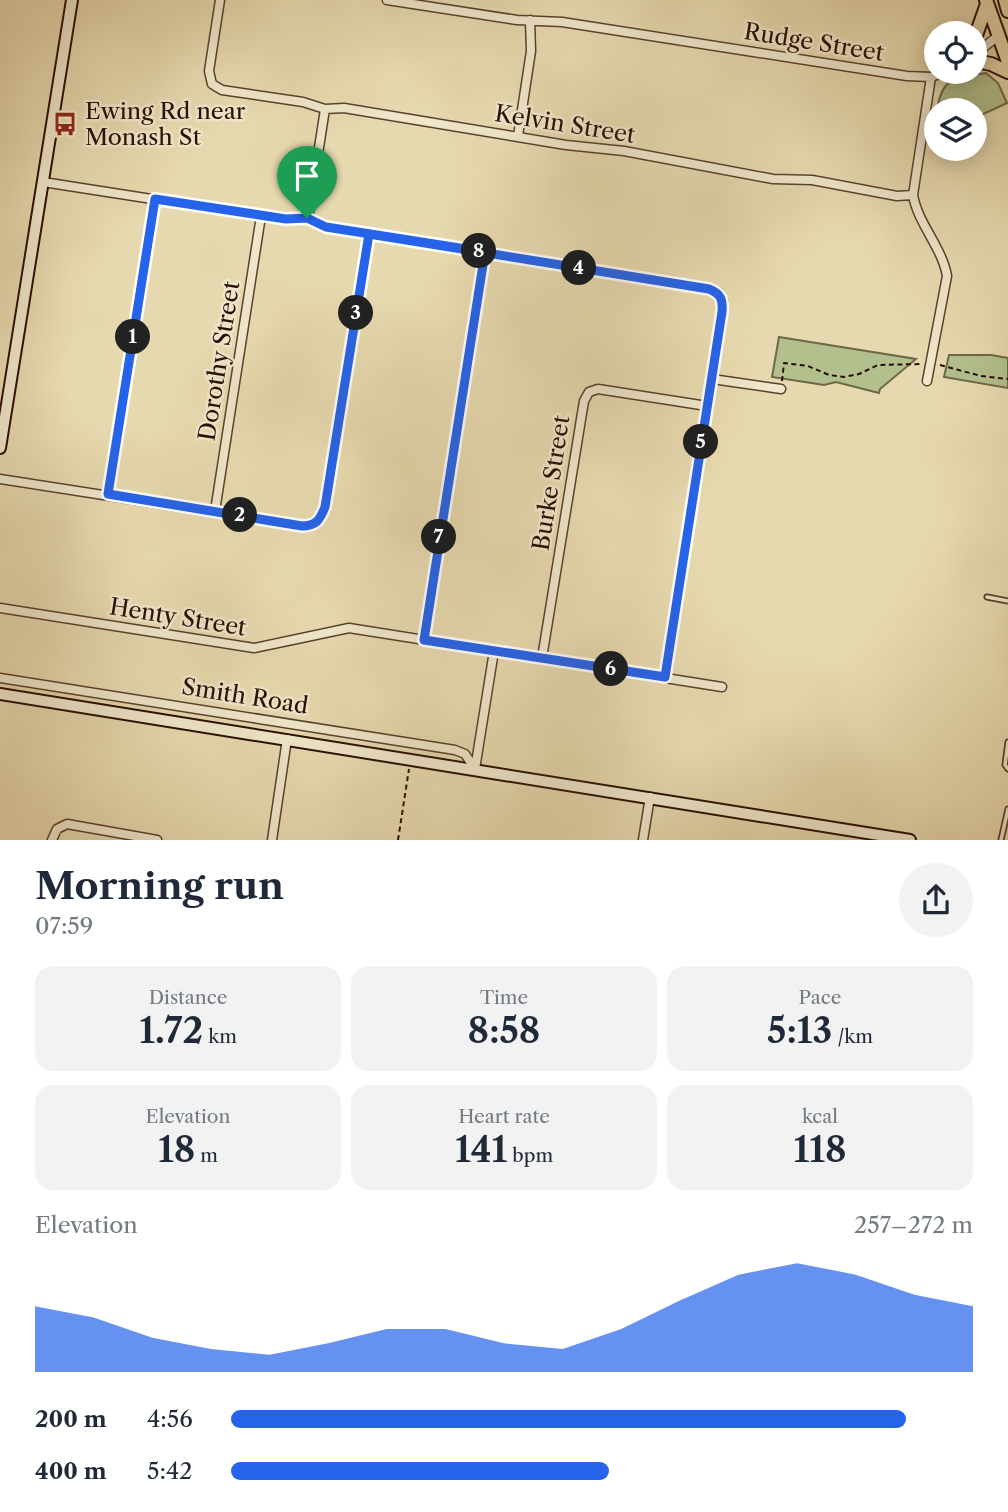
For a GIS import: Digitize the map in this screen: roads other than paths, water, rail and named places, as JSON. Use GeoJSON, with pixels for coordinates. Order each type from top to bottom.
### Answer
{"type":"FeatureCollection","features":[{"type":"Feature","properties":{"kind":"main road"},"geometry":{"type":"LineString","coordinates":[[1005,0],[1008,11]]}},
{"type":"Feature","properties":{"kind":"main road"},"geometry":{"type":"LineString","coordinates":[[986,2],[1003,34],[1008,62]]}},
{"type":"Feature","properties":{"kind":"main road"},"geometry":{"type":"LineString","coordinates":[[980,21],[986,2]]}},
{"type":"Feature","properties":{"kind":"main road"},"geometry":{"type":"LineString","coordinates":[[987,63],[1008,72]]}},
{"type":"Feature","properties":{"kind":"street"},"geometry":{"type":"LineString","coordinates":[[0,448],[5,389],[43,182],[72,0]]}},
{"type":"Feature","properties":{"kind":"street","name":"Kelvin Street"},"geometry":{"type":"LineString","coordinates":[[220,0],[209,71],[212,84],[222,90],[303,102],[325,109],[344,108],[566,145],[624,151],[773,179],[812,180],[897,196],[913,195]]}},
{"type":"Feature","properties":{"kind":"street","name":"Rudge Street"},"geometry":{"type":"LineString","coordinates":[[387,0],[562,22],[924,77]]}},
{"type":"Feature","properties":{"kind":"street"},"geometry":{"type":"LineString","coordinates":[[518,136],[531,51],[530,20]]}},
{"type":"Feature","properties":{"kind":"street"},"geometry":{"type":"LineString","coordinates":[[987,45],[1003,34]]}},
{"type":"Feature","properties":{"kind":"street"},"geometry":{"type":"LineString","coordinates":[[927,381],[947,276],[944,261],[915,207],[913,195],[930,84]]}},
{"type":"Feature","properties":{"kind":"street"},"geometry":{"type":"LineString","coordinates":[[307,218],[325,109]]}},
{"type":"Feature","properties":{"kind":"street"},"geometry":{"type":"LineString","coordinates":[[43,182],[261,216],[307,218],[326,227],[709,289],[719,293],[723,301],[722,312],[665,677]]}},
{"type":"Feature","properties":{"kind":"street"},"geometry":{"type":"LineString","coordinates":[[108,494],[155,199]]}},
{"type":"Feature","properties":{"kind":"street","name":"Dorothy Street"},"geometry":{"type":"LineString","coordinates":[[215,511],[261,216]]}},
{"type":"Feature","properties":{"kind":"street"},"geometry":{"type":"LineString","coordinates":[[0,479],[302,526],[310,526],[320,520],[325,507],[369,234]]}},
{"type":"Feature","properties":{"kind":"street"},"geometry":{"type":"LineString","coordinates":[[424,640],[485,252]]}},
{"type":"Feature","properties":{"kind":"street"},"geometry":{"type":"LineString","coordinates":[[712,379],[780,389]]}},
{"type":"Feature","properties":{"kind":"street","name":"Burke Street"},"geometry":{"type":"LineString","coordinates":[[542,658],[584,401],[589,392],[598,389],[707,406]]}},
{"type":"Feature","properties":{"kind":"street","name":"Henty Street"},"geometry":{"type":"LineString","coordinates":[[0,608],[254,648],[349,628],[723,687]]}},
{"type":"Feature","properties":{"kind":"street"},"geometry":{"type":"LineString","coordinates":[[475,769],[494,651]]}},
{"type":"Feature","properties":{"kind":"street","name":"Smith Road"},"geometry":{"type":"LineString","coordinates":[[0,678],[456,750],[466,754],[475,769]]}},
{"type":"Feature","properties":{"kind":"street","name":"Smith Road"},"geometry":{"type":"LineString","coordinates":[[0,694],[650,797],[868,836],[910,840]]}},
{"type":"Feature","properties":{"kind":"street"},"geometry":{"type":"LineString","coordinates":[[272,840],[287,739]]}},
{"type":"Feature","properties":{"kind":"street"},"geometry":{"type":"LineString","coordinates":[[643,840],[650,797]]}},
{"type":"Feature","properties":{"kind":"street"},"geometry":{"type":"LineString","coordinates":[[52,840],[57,829],[67,824],[157,840]]}},
{"type":"Feature","properties":{"kind":"lane"},"geometry":{"type":"LineString","coordinates":[[987,597],[1008,601]]}},
{"type":"Feature","properties":{"kind":"lane"},"geometry":{"type":"LineString","coordinates":[[1008,742],[1005,765],[1008,769]]}},
{"type":"Feature","properties":{"kind":"lane"},"geometry":{"type":"LineString","coordinates":[[1002,840],[1008,809]]}},
{"type":"Feature","properties":{"kind":"place","name":"Ewing Rd near Monash St"},"geometry":{"type":"Point","coordinates":[65,124]}}]}
